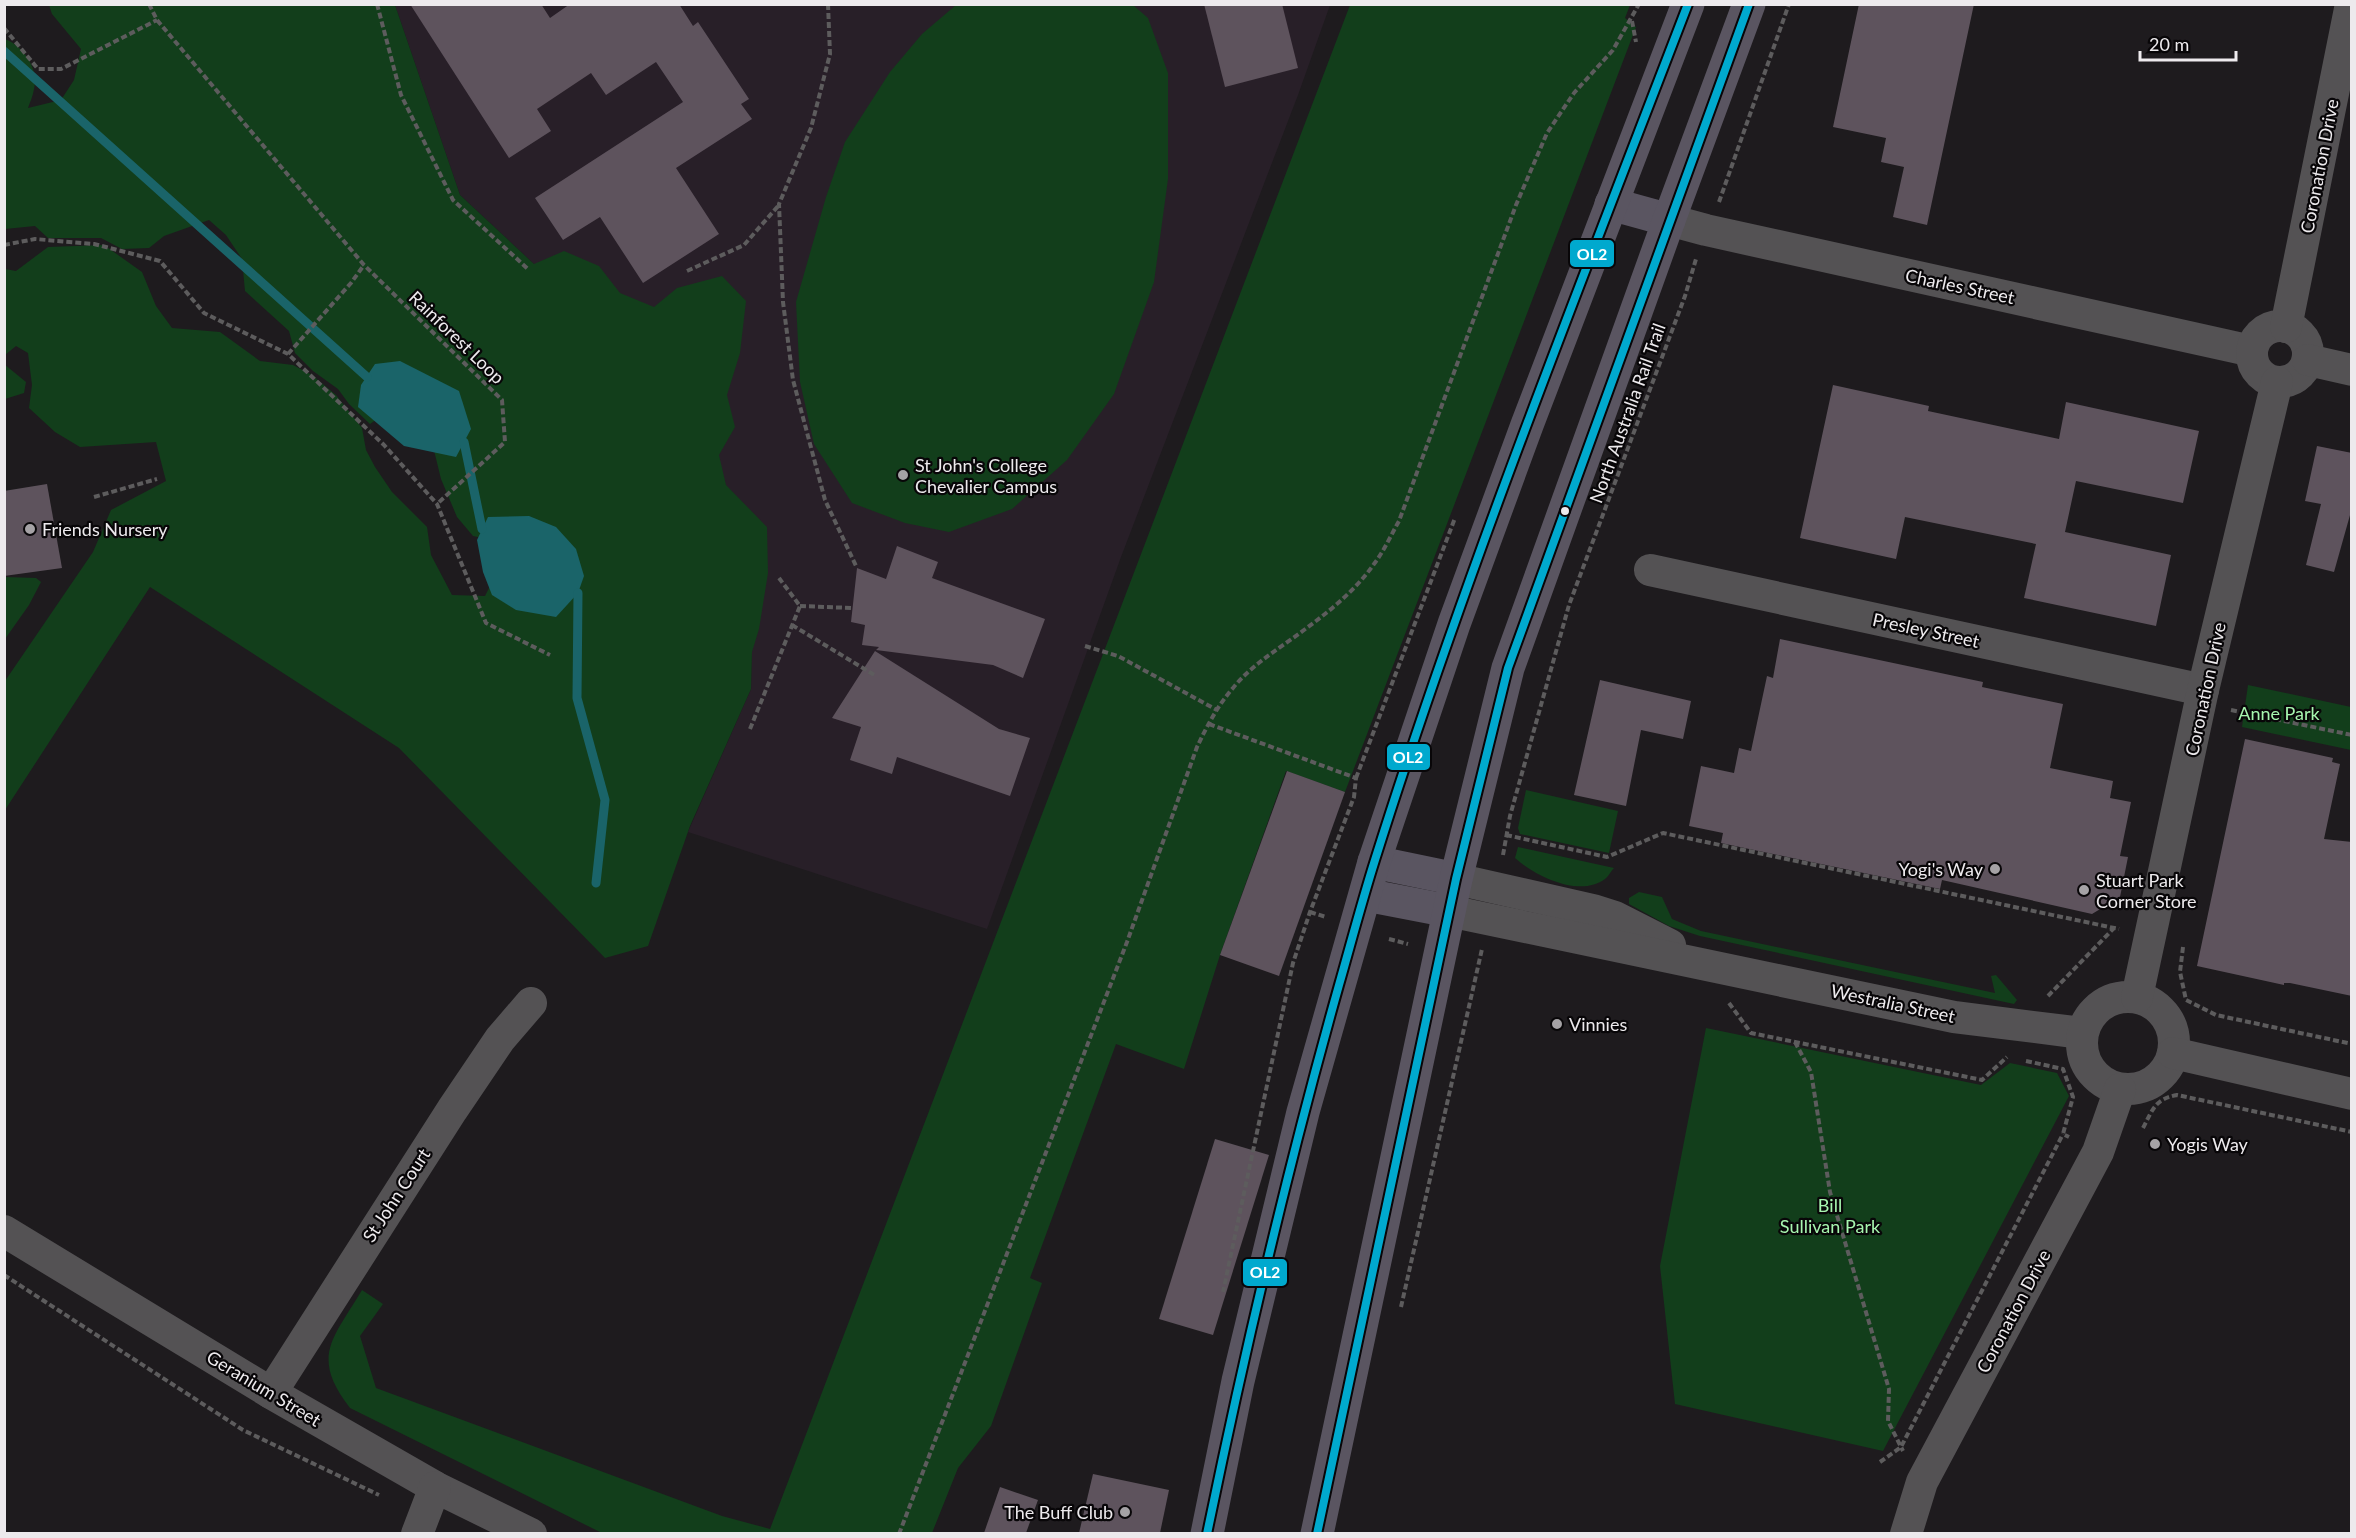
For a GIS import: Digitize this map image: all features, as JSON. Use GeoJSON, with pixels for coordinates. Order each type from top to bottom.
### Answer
{"type":"FeatureCollection","features":[{"type":"Feature","properties":{"kind":"highway"},"geometry":{"type":"LineString","coordinates":[[1207,1533],[1238,1381],[1303,1112],[1374,862],[1454,624],[1527,425],[1688,4]]}},
{"type":"Feature","properties":{"kind":"highway"},"geometry":{"type":"LineString","coordinates":[[1317,1533],[1456,879],[1508,668],[1668,220],[1749,4]]}},
{"type":"Feature","properties":{"kind":"highway"},"geometry":{"type":"LineString","coordinates":[[1611,204],[1668,220]]}},
{"type":"Feature","properties":{"kind":"highway","name":"Westralia Street"},"geometry":{"type":"LineString","coordinates":[[1374,862],[1456,879]]}},
{"type":"Feature","properties":{"kind":"highway","name":"Westralia Street"},"geometry":{"type":"LineString","coordinates":[[1366,895],[1449,911]]}},
{"type":"Feature","properties":{"kind":"street","name":"Coronation Drive"},"geometry":{"type":"LineString","coordinates":[[2286,327],[2351,4]]}},
{"type":"Feature","properties":{"kind":"street","name":"Charles Street"},"geometry":{"type":"LineString","coordinates":[[1668,220],[1706,231],[2252,351]]}},
{"type":"Feature","properties":{"kind":"street"},"geometry":{"type":"LineString","coordinates":[[2279,326],[2286,327],[2301,335],[2308,351],[2308,360],[2300,375],[2285,382],[2277,382],[2261,375],[2252,360],[2252,351],[2254,343],[2264,331],[2279,326]]}},
{"type":"Feature","properties":{"kind":"street"},"geometry":{"type":"LineString","coordinates":[[2308,360],[2352,370]]}},
{"type":"Feature","properties":{"kind":"street","name":"Coronation Drive"},"geometry":{"type":"LineString","coordinates":[[2137,997],[2202,697],[2277,382]]}},
{"type":"Feature","properties":{"kind":"street","name":"Presley Street"},"geometry":{"type":"LineString","coordinates":[[1650,570],[2202,697]]}},
{"type":"Feature","properties":{"kind":"street","name":"Westralia Street"},"geometry":{"type":"LineString","coordinates":[[1456,879],[1572,904],[1609,915],[1706,964]]}},
{"type":"Feature","properties":{"kind":"street","name":"Westralia Street"},"geometry":{"type":"LineString","coordinates":[[1449,911],[1954,1017],[2082,1033]]}},
{"type":"Feature","properties":{"kind":"street"},"geometry":{"type":"LineString","coordinates":[[2137,997],[2163,1012],[2174,1038],[2174,1053],[2160,1077],[2141,1087],[2120,1089],[2106,1084],[2094,1075],[2085,1063],[2081,1048],[2082,1033],[2087,1019],[2108,1000],[2137,997]]}},
{"type":"Feature","properties":{"kind":"street","name":"St John Court"},"geometry":{"type":"LineString","coordinates":[[271,1393],[452,1110],[500,1039],[531,1003]]}},
{"type":"Feature","properties":{"kind":"street"},"geometry":{"type":"LineString","coordinates":[[2174,1053],[2352,1094]]}},
{"type":"Feature","properties":{"kind":"street","name":"Coronation Drive"},"geometry":{"type":"LineString","coordinates":[[1906,1533],[1922,1482],[2098,1152],[2120,1089]]}},
{"type":"Feature","properties":{"kind":"street","name":"Geranium Street"},"geometry":{"type":"LineString","coordinates":[[4,1231],[271,1393],[435,1487],[531,1533]]}},
{"type":"Feature","properties":{"kind":"street"},"geometry":{"type":"LineString","coordinates":[[420,1526],[435,1487]]}},
{"type":"Feature","properties":{"kind":"path","name":"Rainforest Loop"},"geometry":{"type":"LineString","coordinates":[[149,4],[157,20],[364,265],[502,400],[505,442],[437,504]]}},
{"type":"Feature","properties":{"kind":"path"},"geometry":{"type":"LineString","coordinates":[[377,4],[401,95],[453,200],[529,270]]}},
{"type":"Feature","properties":{"kind":"path"},"geometry":{"type":"LineString","coordinates":[[687,271],[744,245],[779,204],[811,128],[830,54],[828,4]]}},
{"type":"Feature","properties":{"kind":"path"},"geometry":{"type":"LineString","coordinates":[[899,1533],[1127,942],[1197,747],[1224,698],[1248,672],[1344,597],[1374,565],[1386,546],[1399,520],[1495,262],[1547,133],[1574,93],[1613,50],[1638,4]]}},
{"type":"Feature","properties":{"kind":"path","name":"North Australia Rail Trail"},"geometry":{"type":"LineString","coordinates":[[1503,855],[1510,816],[1569,605],[1678,315],[1706,231],[1789,4]]}},
{"type":"Feature","properties":{"kind":"path"},"geometry":{"type":"LineString","coordinates":[[4,28],[38,69],[62,69],[157,20]]}},
{"type":"Feature","properties":{"kind":"path"},"geometry":{"type":"LineString","coordinates":[[779,204],[783,302],[793,380],[825,500],[857,568]]}},
{"type":"Feature","properties":{"kind":"path"},"geometry":{"type":"LineString","coordinates":[[4,245],[35,239],[94,244],[160,261],[204,313],[288,354],[384,445],[437,504],[486,624],[550,655]]}},
{"type":"Feature","properties":{"kind":"path"},"geometry":{"type":"LineString","coordinates":[[288,354],[351,283],[364,265]]}},
{"type":"Feature","properties":{"kind":"path"},"geometry":{"type":"LineString","coordinates":[[94,497],[157,479]]}},
{"type":"Feature","properties":{"kind":"path"},"geometry":{"type":"LineString","coordinates":[[779,578],[800,606]]}},
{"type":"Feature","properties":{"kind":"path"},"geometry":{"type":"LineString","coordinates":[[800,606],[852,608]]}},
{"type":"Feature","properties":{"kind":"path"},"geometry":{"type":"LineString","coordinates":[[750,729],[800,606]]}},
{"type":"Feature","properties":{"kind":"path"},"geometry":{"type":"LineString","coordinates":[[792,625],[876,676]]}},
{"type":"Feature","properties":{"kind":"path"},"geometry":{"type":"LineString","coordinates":[[1085,646],[1118,656],[1217,710]]}},
{"type":"Feature","properties":{"kind":"path"},"geometry":{"type":"LineString","coordinates":[[2202,697],[2352,735]]}},
{"type":"Feature","properties":{"kind":"path"},"geometry":{"type":"LineString","coordinates":[[1209,724],[1356,778],[1354,797],[1293,963],[1221,1301]]}},
{"type":"Feature","properties":{"kind":"path"},"geometry":{"type":"LineString","coordinates":[[1507,836],[1607,858],[1663,833],[2128,931]]}},
{"type":"Feature","properties":{"kind":"path"},"geometry":{"type":"LineString","coordinates":[[1310,912],[1328,918]]}},
{"type":"Feature","properties":{"kind":"path"},"geometry":{"type":"LineString","coordinates":[[2031,1062],[2042,1002],[2115,928]]}},
{"type":"Feature","properties":{"kind":"path"},"geometry":{"type":"LineString","coordinates":[[1389,939],[1416,945]]}},
{"type":"Feature","properties":{"kind":"path"},"geometry":{"type":"LineString","coordinates":[[2184,943],[2180,972],[2186,1000],[2216,1015],[2352,1044]]}},
{"type":"Feature","properties":{"kind":"path"},"geometry":{"type":"LineString","coordinates":[[1400,1315],[1481,953],[1490,952]]}},
{"type":"Feature","properties":{"kind":"path"},"geometry":{"type":"LineString","coordinates":[[1725,996],[1751,1033],[1982,1080],[2006,1056],[2014,1058]]}},
{"type":"Feature","properties":{"kind":"path"},"geometry":{"type":"LineString","coordinates":[[1795,1042],[1811,1072],[1830,1192],[1890,1389],[1888,1421],[1922,1482]]}},
{"type":"Feature","properties":{"kind":"path"},"geometry":{"type":"LineString","coordinates":[[1880,1462],[1901,1447],[2063,1134],[2073,1097],[2063,1069],[2023,1060]]}},
{"type":"Feature","properties":{"kind":"path"},"geometry":{"type":"LineString","coordinates":[[2140,1134],[2156,1104],[2163,1097],[2177,1095],[2352,1132]]}},
{"type":"Feature","properties":{"kind":"path"},"geometry":{"type":"LineString","coordinates":[[2063,1134],[2098,1152]]}},
{"type":"Feature","properties":{"kind":"path"},"geometry":{"type":"LineString","coordinates":[[4,1275],[243,1430],[388,1499],[420,1526]]}},
{"type":"Feature","properties":{"kind":"shaded area","name":"St John's College Chevalier Campus"},"geometry":{"type":"Polygon","coordinates":[[[395,5],[1330,5],[1298,95],[1121,557],[987,929],[688,832],[751,689],[752,646],[534,264],[460,195],[395,5]]]}},
{"type":"Feature","properties":{"kind":"green space"},"geometry":{"type":"Polygon","coordinates":[[[49,5],[395,5],[460,195],[534,264],[564,251],[599,266],[620,293],[654,307],[677,288],[722,276],[746,301],[740,353],[727,395],[735,427],[719,455],[726,485],[767,527],[768,573],[759,629],[752,652],[751,689],[690,826],[648,946],[605,958],[399,748],[150,587],[5,810],[5,681],[93,552],[111,510],[166,481],[156,442],[80,447],[55,432],[29,408],[32,385],[28,353],[16,346],[5,355],[5,269],[16,271],[48,247],[104,245],[142,272],[156,306],[172,328],[220,332],[260,361],[293,365],[312,375],[336,395],[362,428],[366,450],[375,467],[392,492],[427,527],[431,555],[452,595],[485,596],[500,566],[503,542],[473,536],[457,517],[441,479],[416,391],[370,424],[349,404],[338,389],[313,371],[295,353],[289,331],[245,291],[242,259],[226,235],[209,220],[164,236],[149,248],[122,249],[101,238],[48,238],[35,226],[5,229],[5,39],[23,52],[32,66],[35,81],[28,108],[61,100],[74,80],[81,49],[52,14],[49,5]]]}},
{"type":"Feature","properties":{"kind":"green space"},"geometry":{"type":"Polygon","coordinates":[[[956,5],[1133,5],[1148,18],[1168,73],[1168,179],[1154,282],[1114,394],[1067,460],[1012,509],[949,532],[905,523],[852,503],[814,444],[800,382],[796,302],[826,197],[845,142],[890,72],[922,34],[956,5]]]}},
{"type":"Feature","properties":{"kind":"green space"},"geometry":{"type":"Polygon","coordinates":[[[1350,5],[1630,5],[1625,18],[1636,27],[1345,792],[1286,771],[1220,955],[1184,1069],[1116,1044],[1030,1278],[1042,1283],[991,1426],[958,1468],[932,1533],[602,1533],[350,1408],[331,1375],[330,1348],[342,1322],[362,1290],[383,1304],[360,1336],[376,1388],[722,1516],[770,1529],[1350,5]]]}},
{"type":"Feature","properties":{"kind":"green space"},"geometry":{"type":"Polygon","coordinates":[[[4,364],[26,382],[24,393],[5,399],[4,364]]]}},
{"type":"Feature","properties":{"kind":"green space"},"geometry":{"type":"Polygon","coordinates":[[[5,577],[36,578],[41,582],[29,605],[5,639],[5,577]]]}},
{"type":"Feature","properties":{"kind":"green space","name":"Anne Park"},"geometry":{"type":"Polygon","coordinates":[[[2248,685],[2351,707],[2351,750],[2242,727],[2248,685]]]}},
{"type":"Feature","properties":{"kind":"green space"},"geometry":{"type":"Polygon","coordinates":[[[1526,790],[1618,811],[1609,853],[1520,834],[1518,828],[1526,790]]]}},
{"type":"Feature","properties":{"kind":"green space"},"geometry":{"type":"Polygon","coordinates":[[[1518,847],[1614,868],[1606,878],[1595,884],[1571,885],[1546,878],[1524,865],[1515,858],[1518,847]]]}},
{"type":"Feature","properties":{"kind":"green space"},"geometry":{"type":"Polygon","coordinates":[[[1639,892],[1662,897],[1672,919],[1701,931],[1995,993],[1991,976],[1996,975],[2017,1000],[2014,1004],[1700,936],[1669,926],[1629,904],[1629,898],[1639,892]]]}},
{"type":"Feature","properties":{"kind":"green space","name":"Bill Sullivan Park"},"geometry":{"type":"Polygon","coordinates":[[[1706,1028],[1981,1085],[2010,1063],[2057,1073],[2069,1096],[1883,1451],[1675,1404],[1660,1266],[1706,1028]]]}},
{"type":"Feature","properties":{"kind":"water"},"geometry":{"type":"Polygon","coordinates":[[[400,361],[459,391],[471,429],[456,457],[404,446],[358,407],[361,385],[375,364],[400,361]]]}},
{"type":"Feature","properties":{"kind":"water"},"geometry":{"type":"Polygon","coordinates":[[[529,516],[556,527],[576,549],[584,576],[578,593],[556,617],[516,610],[492,595],[483,572],[477,540],[488,517],[529,516]]]}},
{"type":"Feature","properties":{"kind":"building"},"geometry":{"type":"Polygon","coordinates":[[[410,4],[541,4],[550,18],[570,4],[679,4],[693,26],[698,22],[749,99],[741,104],[752,119],[676,168],[719,234],[643,283],[600,217],[563,240],[535,198],[683,102],[656,62],[606,95],[591,73],[537,109],[551,131],[509,158],[410,4]]]}},
{"type":"Feature","properties":{"kind":"building"},"geometry":{"type":"Polygon","coordinates":[[[1204,4],[1282,4],[1298,68],[1225,87],[1204,4]]]}},
{"type":"Feature","properties":{"kind":"building"},"geometry":{"type":"Polygon","coordinates":[[[1859,4],[1974,4],[1927,225],[1893,217],[1904,167],[1881,162],[1886,138],[1833,127],[1859,4]]]}},
{"type":"Feature","properties":{"kind":"building"},"geometry":{"type":"Polygon","coordinates":[[[1833,385],[1929,406],[1928,411],[2059,439],[2066,402],[2199,431],[2183,503],[2076,481],[2065,532],[2171,555],[2156,626],[2024,598],[2036,544],[1905,517],[1896,559],[1800,538],[1833,385]]]}},
{"type":"Feature","properties":{"kind":"building"},"geometry":{"type":"Polygon","coordinates":[[[2317,446],[2352,453],[2352,508],[2334,572],[2306,565],[2321,504],[2305,501],[2317,446]]]}},
{"type":"Feature","properties":{"kind":"building","name":"Friends Nursery"},"geometry":{"type":"Polygon","coordinates":[[[47,484],[62,568],[4,576],[4,491],[47,484]]]}},
{"type":"Feature","properties":{"kind":"building"},"geometry":{"type":"Polygon","coordinates":[[[897,546],[938,562],[932,578],[1045,619],[1023,678],[993,665],[876,650],[879,647],[862,645],[865,625],[851,622],[857,568],[886,579],[897,546]]]}},
{"type":"Feature","properties":{"kind":"building"},"geometry":{"type":"Polygon","coordinates":[[[1780,639],[1983,682],[1982,687],[2063,704],[2050,768],[2113,781],[2110,798],[2131,802],[2120,856],[2128,857],[2120,897],[2092,914],[1942,880],[1940,889],[1721,843],[1723,833],[1689,826],[1701,766],[1734,773],[1739,748],[1751,751],[1767,676],[1773,678],[1780,639]]]}},
{"type":"Feature","properties":{"kind":"building"},"geometry":{"type":"Polygon","coordinates":[[[875,651],[999,729],[1030,738],[1010,796],[897,757],[892,774],[850,760],[861,727],[832,718],[875,651]]]}},
{"type":"Feature","properties":{"kind":"building"},"geometry":{"type":"Polygon","coordinates":[[[1600,680],[1691,701],[1683,739],[1641,730],[1626,806],[1574,795],[1600,680]]]}},
{"type":"Feature","properties":{"kind":"building"},"geometry":{"type":"Polygon","coordinates":[[[2245,739],[2333,758],[2332,762],[2340,764],[2324,839],[2352,842],[2352,996],[2290,983],[2284,983],[2284,985],[2197,966],[2245,739]]]}},
{"type":"Feature","properties":{"kind":"building"},"geometry":{"type":"Polygon","coordinates":[[[1287,771],[1345,792],[1279,976],[1220,955],[1287,771]]]}},
{"type":"Feature","properties":{"kind":"building"},"geometry":{"type":"Polygon","coordinates":[[[1215,1139],[1269,1155],[1213,1335],[1159,1319],[1215,1139]]]}},
{"type":"Feature","properties":{"kind":"building","name":"The Buff Club"},"geometry":{"type":"Polygon","coordinates":[[[1093,1474],[1169,1490],[1160,1533],[1079,1533],[1093,1474]]]}},
{"type":"Feature","properties":{"kind":"building"},"geometry":{"type":"Polygon","coordinates":[[[1000,1487],[1038,1500],[1026,1533],[984,1533],[1000,1487]]]}},
{"type":"Feature","properties":{"kind":"waterway"},"geometry":{"type":"LineString","coordinates":[[4,51],[367,377]]}},
{"type":"Feature","properties":{"kind":"waterway"},"geometry":{"type":"LineString","coordinates":[[464,442],[482,529]]}},
{"type":"Feature","properties":{"kind":"waterway"},"geometry":{"type":"LineString","coordinates":[[578,593],[577,698],[605,800],[596,883]]}},
{"type":"Feature","properties":{"kind":"transit line","name":"OL2"},"geometry":{"type":"LineString","coordinates":[[1207,1534],[1236,1396],[1285,1189],[1320,1053],[1375,860],[1485,537],[1688,4]]}},
{"type":"Feature","properties":{"kind":"transit line","name":"OL2"},"geometry":{"type":"LineString","coordinates":[[1317,1534],[1456,879],[1508,668],[1749,4]]}},
{"type":"Feature","properties":{"kind":"place","name":"St John's College Chevalier Campus"},"geometry":{"type":"Point","coordinates":[903,475]}},
{"type":"Feature","properties":{"kind":"place","name":"Friends Nursery"},"geometry":{"type":"Point","coordinates":[30,529]}},
{"type":"Feature","properties":{"kind":"place","name":"Yogi's Way"},"geometry":{"type":"Point","coordinates":[1995,869]}},
{"type":"Feature","properties":{"kind":"place","name":"Stuart Park Corner Store"},"geometry":{"type":"Point","coordinates":[2084,890]}},
{"type":"Feature","properties":{"kind":"place","name":"Vinnies"},"geometry":{"type":"Point","coordinates":[1557,1024]}},
{"type":"Feature","properties":{"kind":"place","name":"Yogis Way"},"geometry":{"type":"Point","coordinates":[2155,1144]}},
{"type":"Feature","properties":{"kind":"place","name":"The Buff Club"},"geometry":{"type":"Point","coordinates":[1125,1512]}}]}
